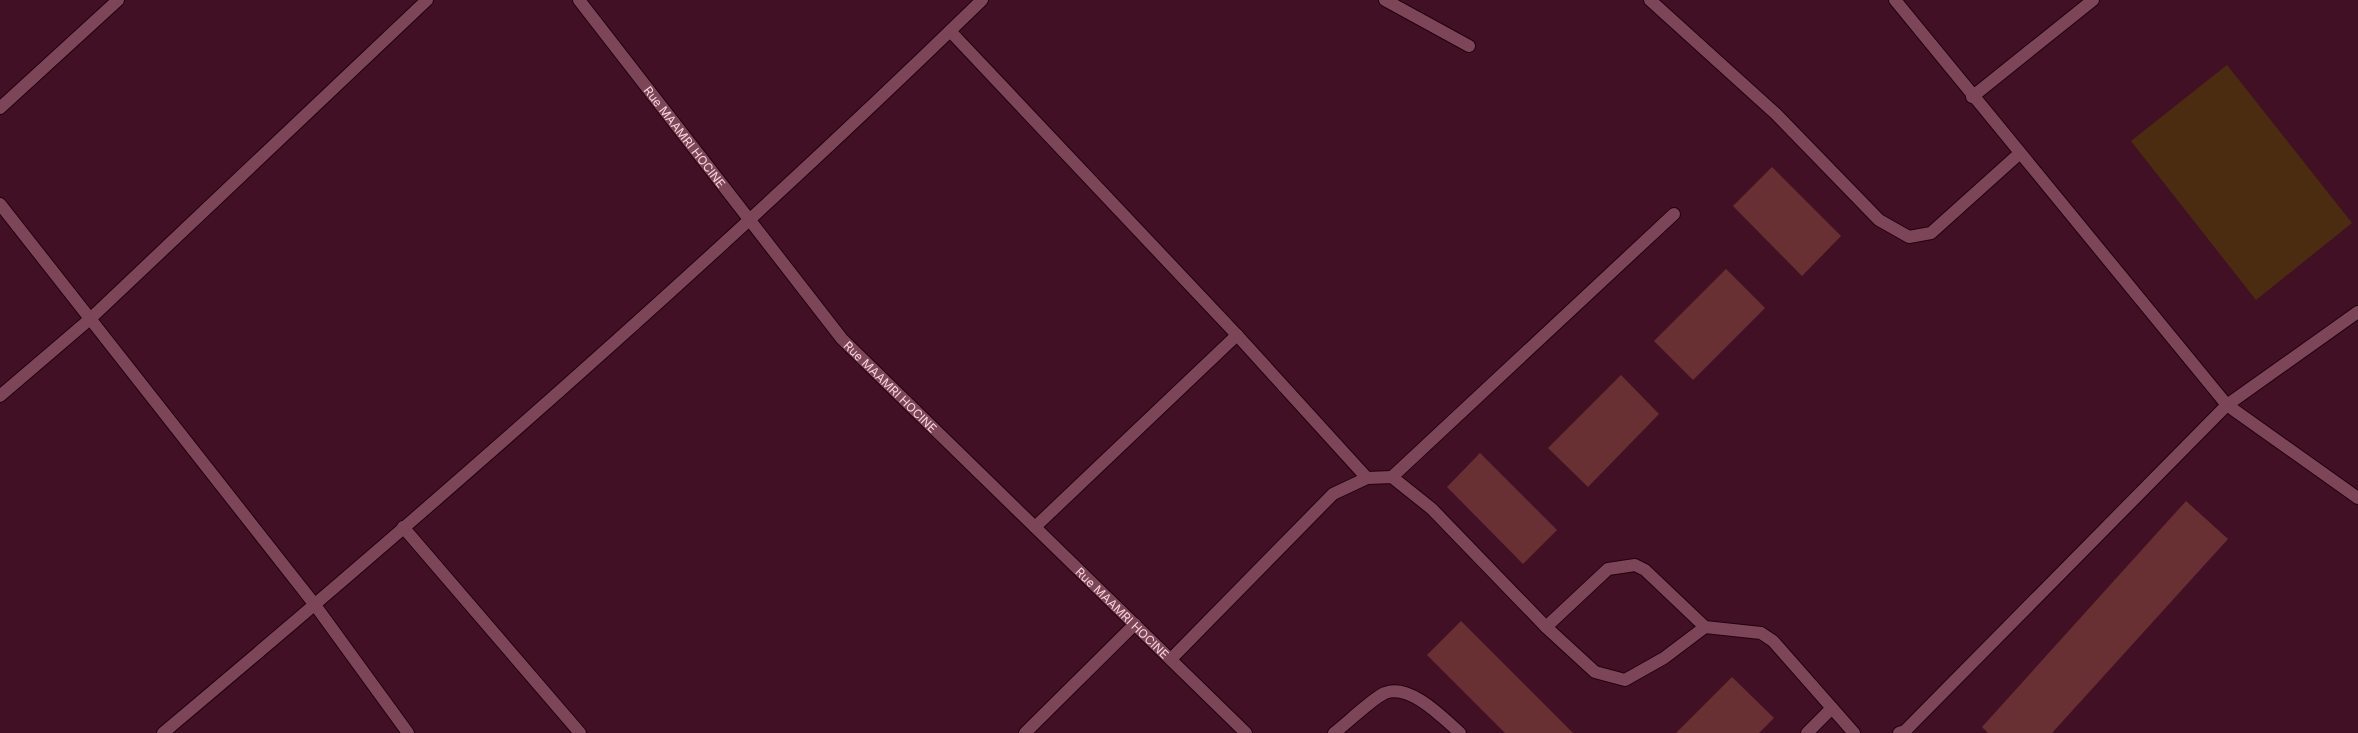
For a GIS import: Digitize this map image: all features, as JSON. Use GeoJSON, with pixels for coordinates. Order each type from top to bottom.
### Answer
{"type":"FeatureCollection","features":[{"type":"Feature","properties":{"kind":"street"},"geometry":{"type":"LineString","coordinates":[[0,108],[118,0]]}},
{"type":"Feature","properties":{"kind":"street"},"geometry":{"type":"LineString","coordinates":[[0,396],[90,319],[427,0]]}},
{"type":"Feature","properties":{"kind":"street","name":"Rue MAAMRI HOCINE"},"geometry":{"type":"LineString","coordinates":[[579,0],[842,339],[1246,733]]}},
{"type":"Feature","properties":{"kind":"street"},"geometry":{"type":"LineString","coordinates":[[163,733],[315,605],[750,221],[982,0]]}},
{"type":"Feature","properties":{"kind":"street"},"geometry":{"type":"LineString","coordinates":[[1385,0],[1469,46]]}},
{"type":"Feature","properties":{"kind":"street"},"geometry":{"type":"LineString","coordinates":[[1650,0],[1776,114],[1879,220],[1909,237],[1931,233],[2020,152]]}},
{"type":"Feature","properties":{"kind":"street"},"geometry":{"type":"LineString","coordinates":[[1894,0],[1972,97],[2020,152],[2227,405],[2358,498]]}},
{"type":"Feature","properties":{"kind":"street"},"geometry":{"type":"LineString","coordinates":[[1972,97],[2093,0]]}},
{"type":"Feature","properties":{"kind":"street"},"geometry":{"type":"LineString","coordinates":[[950,30],[1237,335],[1367,478]]}},
{"type":"Feature","properties":{"kind":"street"},"geometry":{"type":"LineString","coordinates":[[0,204],[315,605],[408,733]]}},
{"type":"Feature","properties":{"kind":"street"},"geometry":{"type":"LineString","coordinates":[[1170,659],[1333,494],[1367,478],[1392,477],[1674,214]]}},
{"type":"Feature","properties":{"kind":"street"},"geometry":{"type":"LineString","coordinates":[[1899,733],[1905,731],[2227,405],[2355,318]]}},
{"type":"Feature","properties":{"kind":"street"},"geometry":{"type":"LineString","coordinates":[[1035,527],[1237,335]]}},
{"type":"Feature","properties":{"kind":"street"},"geometry":{"type":"LineString","coordinates":[[1392,477],[1432,509],[1546,627],[1594,672],[1625,680],[1664,658],[1705,626]]}},
{"type":"Feature","properties":{"kind":"street"},"geometry":{"type":"LineString","coordinates":[[403,528],[580,733]]}},
{"type":"Feature","properties":{"kind":"street"},"geometry":{"type":"LineString","coordinates":[[1546,627],[1608,568],[1635,565],[1645,570],[1705,626],[1760,634],[1773,641],[1854,733]]}},
{"type":"Feature","properties":{"kind":"street"},"geometry":{"type":"LineString","coordinates":[[1025,733],[1135,624]]}},
{"type":"Feature","properties":{"kind":"street"},"geometry":{"type":"LineString","coordinates":[[1334,733],[1385,693],[1400,692],[1425,702],[1460,733]]}},
{"type":"Feature","properties":{"kind":"street"},"geometry":{"type":"LineString","coordinates":[[1807,733],[1832,708]]}},
{"type":"Feature","properties":{"kind":"shaded area"},"geometry":{"type":"Polygon","coordinates":[[[2227,65],[2352,223],[2256,300],[2131,141],[2227,65]]]}},
{"type":"Feature","properties":{"kind":"building"},"geometry":{"type":"Polygon","coordinates":[[[1772,167],[1841,236],[1802,276],[1733,206],[1772,167]]]}},
{"type":"Feature","properties":{"kind":"building"},"geometry":{"type":"Polygon","coordinates":[[[1726,269],[1765,308],[1693,380],[1654,341],[1726,269]]]}},
{"type":"Feature","properties":{"kind":"building"},"geometry":{"type":"Polygon","coordinates":[[[1621,375],[1659,414],[1588,487],[1548,448],[1621,375]]]}},
{"type":"Feature","properties":{"kind":"building"},"geometry":{"type":"Polygon","coordinates":[[[1480,453],[1557,530],[1523,564],[1447,487],[1480,453]]]}},
{"type":"Feature","properties":{"kind":"building"},"geometry":{"type":"Polygon","coordinates":[[[2186,501],[2228,539],[2052,733],[1988,733],[1982,727],[2186,501]]]}},
{"type":"Feature","properties":{"kind":"building"},"geometry":{"type":"Polygon","coordinates":[[[1461,621],[1573,733],[1505,733],[1427,655],[1461,621]]]}},
{"type":"Feature","properties":{"kind":"building"},"geometry":{"type":"Polygon","coordinates":[[[1732,677],[1774,718],[1759,733],[1676,733],[1732,677]]]}}]}
